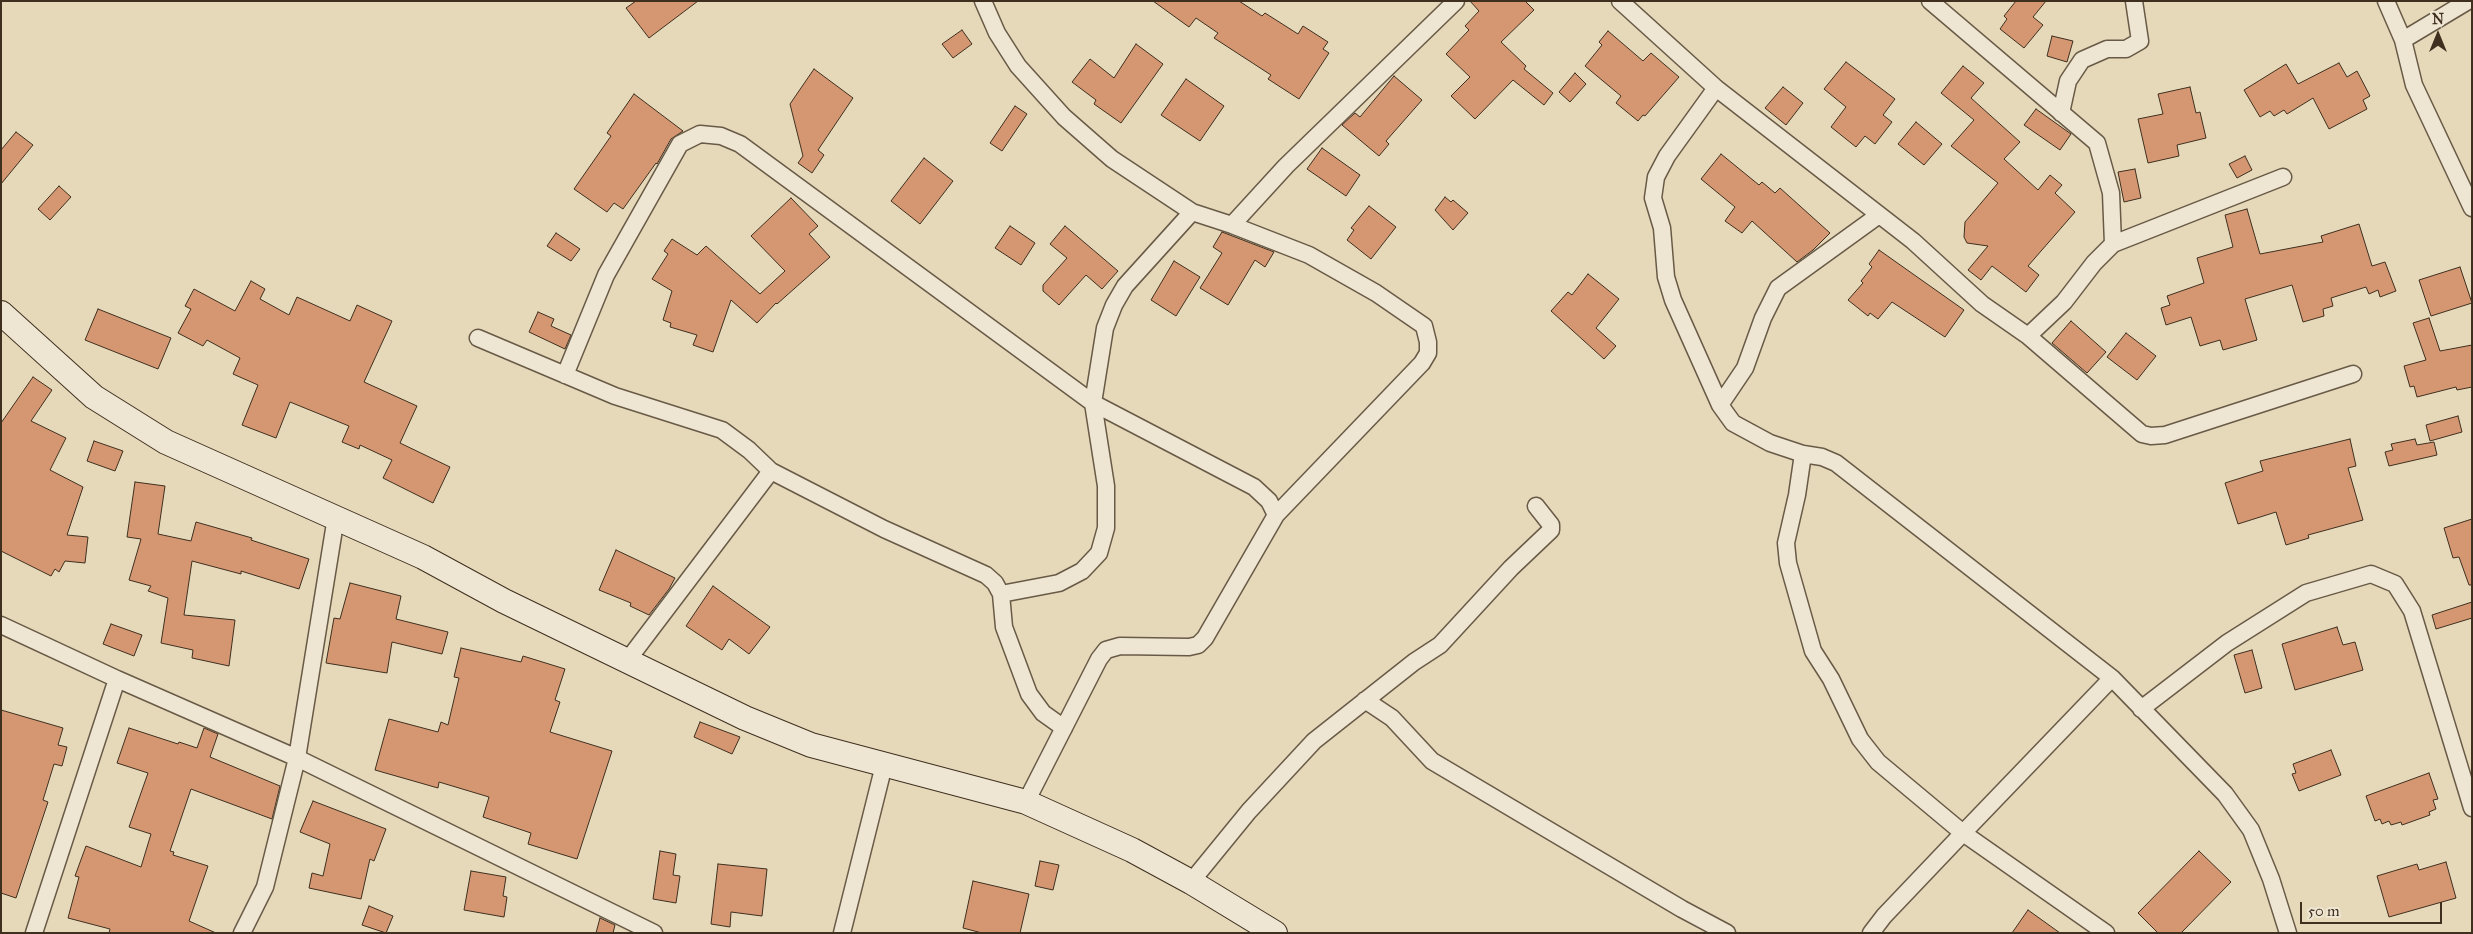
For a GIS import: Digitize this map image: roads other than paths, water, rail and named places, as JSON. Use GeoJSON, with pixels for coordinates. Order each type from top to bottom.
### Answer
{"type":"FeatureCollection","features":[{"type":"Feature","properties":{"kind":"street"},"geometry":{"type":"LineString","coordinates":[[983,1],[997,33],[1018,66],[1064,117],[1112,159],[1192,212],[1232,225],[1309,255],[1376,293],[1424,326],[1428,342],[1428,353],[1422,363],[1276,515],[1205,638],[1198,645],[1189,647],[1120,646],[1106,650],[1099,659],[1026,802]]}},
{"type":"Feature","properties":{"kind":"street"},"geometry":{"type":"LineString","coordinates":[[1232,225],[1286,166],[1456,1]]}},
{"type":"Feature","properties":{"kind":"street"},"geometry":{"type":"LineString","coordinates":[[1620,1],[1716,88],[1926,253],[1982,304],[2028,336],[2142,434],[2151,436],[2164,435],[2353,374]]}},
{"type":"Feature","properties":{"kind":"street"},"geometry":{"type":"LineString","coordinates":[[1930,1],[2097,143],[2111,193],[2113,244]]}},
{"type":"Feature","properties":{"kind":"street"},"geometry":{"type":"LineString","coordinates":[[2061,113],[2068,81],[2082,60],[2107,49],[2126,48],[2140,41],[2134,1]]}},
{"type":"Feature","properties":{"kind":"street"},"geometry":{"type":"LineString","coordinates":[[2386,1],[2403,40],[2414,85],[2472,208]]}},
{"type":"Feature","properties":{"kind":"street"},"geometry":{"type":"LineString","coordinates":[[2403,40],[2468,1]]}},
{"type":"Feature","properties":{"kind":"street"},"geometry":{"type":"LineString","coordinates":[[1716,88],[1667,156],[1656,177],[1654,198],[1662,228],[1666,277],[1673,300],[1720,405],[1733,423],[1770,442],[1836,463],[2112,678],[2225,794],[2251,830],[2271,879],[2288,933]]}},
{"type":"Feature","properties":{"kind":"street"},"geometry":{"type":"LineString","coordinates":[[564,375],[606,275],[680,144],[700,134],[721,136],[740,144],[1093,404],[1254,487],[1269,501],[1276,515]]}},
{"type":"Feature","properties":{"kind":"street"},"geometry":{"type":"LineString","coordinates":[[2028,336],[2064,302],[2094,263],[2113,244],[2283,177]]}},
{"type":"Feature","properties":{"kind":"street"},"geometry":{"type":"LineString","coordinates":[[1001,594],[1059,583],[1082,571],[1099,553],[1106,528],[1106,486],[1093,404],[1105,328],[1114,305],[1125,286],[1192,212]]}},
{"type":"Feature","properties":{"kind":"street"},"geometry":{"type":"LineString","coordinates":[[1720,405],[1745,368],[1763,318],[1778,288],[1879,215]]}},
{"type":"Feature","properties":{"kind":"street"},"geometry":{"type":"LineString","coordinates":[[1,312],[94,397],[166,442],[422,557],[504,601],[745,718],[803,742],[1026,802],[1132,850],[1191,882],[1275,933]]}},
{"type":"Feature","properties":{"kind":"street"},"geometry":{"type":"LineString","coordinates":[[478,338],[615,396],[722,430],[749,450],[772,471],[884,529],[986,575],[995,583],[1001,594],[1004,627],[1030,694],[1043,713],[1064,728]]}},
{"type":"Feature","properties":{"kind":"street"},"geometry":{"type":"LineString","coordinates":[[1803,454],[1797,495],[1786,543],[1788,563],[1813,651],[1831,679],[1860,739],[1878,762],[1963,833],[2106,933]]}},
{"type":"Feature","properties":{"kind":"street"},"geometry":{"type":"LineString","coordinates":[[627,661],[772,471]]}},
{"type":"Feature","properties":{"kind":"street"},"geometry":{"type":"LineString","coordinates":[[1191,882],[1249,811],[1314,741],[1365,700],[1440,645],[1511,568],[1551,530],[1551,525],[1536,506]]}},
{"type":"Feature","properties":{"kind":"street"},"geometry":{"type":"LineString","coordinates":[[242,933],[265,887],[297,758],[336,517]]}},
{"type":"Feature","properties":{"kind":"street"},"geometry":{"type":"LineString","coordinates":[[2142,709],[2227,643],[2306,593],[2370,574],[2395,584],[2412,611],[2472,808]]}},
{"type":"Feature","properties":{"kind":"street"},"geometry":{"type":"LineString","coordinates":[[1,625],[117,679],[297,758],[654,933]]}},
{"type":"Feature","properties":{"kind":"street"},"geometry":{"type":"LineString","coordinates":[[1871,933],[1884,916],[2112,678]]}},
{"type":"Feature","properties":{"kind":"street"},"geometry":{"type":"LineString","coordinates":[[34,933],[117,679]]}},
{"type":"Feature","properties":{"kind":"street"},"geometry":{"type":"LineString","coordinates":[[1365,700],[1392,718],[1432,761],[1673,904],[1727,933]]}},
{"type":"Feature","properties":{"kind":"street"},"geometry":{"type":"LineString","coordinates":[[842,933],[884,765]]}}]}
